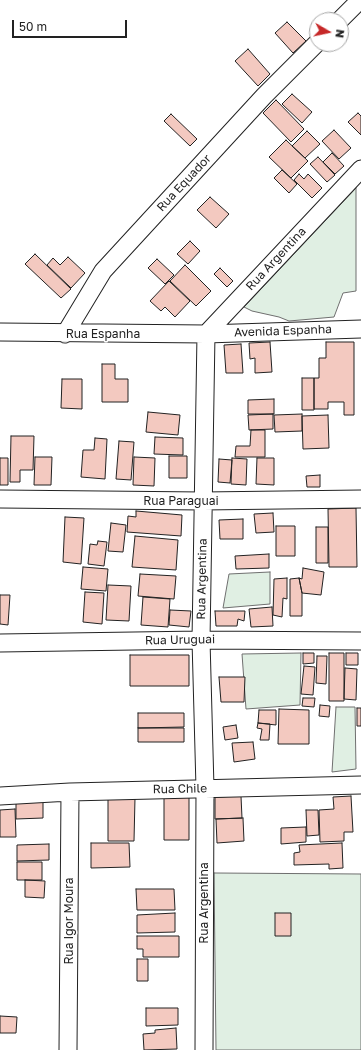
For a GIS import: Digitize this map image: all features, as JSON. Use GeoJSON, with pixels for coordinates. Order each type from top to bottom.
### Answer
{"type":"FeatureCollection","features":[{"type":"Feature","properties":{"kind":"street"},"geometry":{"type":"LineString","coordinates":[[348,12],[360,0]]}},
{"type":"Feature","properties":{"kind":"street","name":"Rua Equador"},"geometry":{"type":"LineString","coordinates":[[65,334],[103,271],[264,96],[309,51]]}},
{"type":"Feature","properties":{"kind":"street","name":"Rua Argentina"},"geometry":{"type":"LineString","coordinates":[[204,1050],[205,788],[202,640],[206,334],[361,169]]}},
{"type":"Feature","properties":{"kind":"street","name":"Avenida Espanha"},"geometry":{"type":"LineString","coordinates":[[206,334],[361,329]]}},
{"type":"Feature","properties":{"kind":"street","name":"Rua Espanha"},"geometry":{"type":"LineString","coordinates":[[0,332],[65,334],[206,334]]}},
{"type":"Feature","properties":{"kind":"street","name":"Rua Paraguai"},"geometry":{"type":"LineString","coordinates":[[0,499],[203,501],[361,499]]}},
{"type":"Feature","properties":{"kind":"street","name":"Rua Uruguai"},"geometry":{"type":"LineString","coordinates":[[0,643],[202,640],[361,641]]}},
{"type":"Feature","properties":{"kind":"street","name":"Rua Chile"},"geometry":{"type":"LineString","coordinates":[[0,796],[70,792],[361,785]]}},
{"type":"Feature","properties":{"kind":"street","name":"Rua Igor Moura"},"geometry":{"type":"LineString","coordinates":[[68,1050],[70,792]]}},
{"type":"Feature","properties":{"kind":"green space"},"geometry":{"type":"Polygon","coordinates":[[[356,188],[356,291],[343,293],[334,317],[289,321],[279,317],[252,311],[244,307],[356,188]]]}},
{"type":"Feature","properties":{"kind":"green space"},"geometry":{"type":"Polygon","coordinates":[[[270,572],[270,604],[223,608],[229,574],[270,572]]]}},
{"type":"Feature","properties":{"kind":"green space"},"geometry":{"type":"Polygon","coordinates":[[[301,653],[300,705],[246,709],[242,654],[301,653]]]}},
{"type":"Feature","properties":{"kind":"green space"},"geometry":{"type":"Polygon","coordinates":[[[336,707],[355,707],[356,769],[332,772],[336,707]]]}},
{"type":"Feature","properties":{"kind":"green space"},"geometry":{"type":"Polygon","coordinates":[[[214,873],[361,874],[361,1050],[216,1050],[214,873]]]}},
{"type":"Feature","properties":{"kind":"building"},"geometry":{"type":"Polygon","coordinates":[[[287,22],[306,41],[293,53],[275,33],[287,22]]]}},
{"type":"Feature","properties":{"kind":"building"},"geometry":{"type":"Polygon","coordinates":[[[248,49],[270,74],[258,86],[235,61],[248,49]]]}},
{"type":"Feature","properties":{"kind":"building"},"geometry":{"type":"Polygon","coordinates":[[[292,94],[312,112],[302,123],[282,104],[292,94]]]}},
{"type":"Feature","properties":{"kind":"building"},"geometry":{"type":"Polygon","coordinates":[[[276,100],[304,129],[291,142],[263,113],[276,100]]]}},
{"type":"Feature","properties":{"kind":"building"},"geometry":{"type":"Polygon","coordinates":[[[358,113],[361,116],[361,135],[348,122],[358,113]]]}},
{"type":"Feature","properties":{"kind":"building"},"geometry":{"type":"Polygon","coordinates":[[[171,114],[197,139],[190,146],[164,121],[171,114]]]}},
{"type":"Feature","properties":{"kind":"building"},"geometry":{"type":"Polygon","coordinates":[[[334,130],[351,148],[339,159],[322,141],[334,130]]]}},
{"type":"Feature","properties":{"kind":"building"},"geometry":{"type":"Polygon","coordinates":[[[307,131],[320,144],[305,158],[292,146],[307,131]]]}},
{"type":"Feature","properties":{"kind":"building"},"geometry":{"type":"Polygon","coordinates":[[[286,140],[308,161],[291,178],[269,157],[286,140]]]}},
{"type":"Feature","properties":{"kind":"building"},"geometry":{"type":"Polygon","coordinates":[[[332,153],[344,166],[335,174],[323,162],[332,153]]]}},
{"type":"Feature","properties":{"kind":"building"},"geometry":{"type":"Polygon","coordinates":[[[318,157],[335,175],[327,182],[310,164],[318,157]]]}},
{"type":"Feature","properties":{"kind":"building"},"geometry":{"type":"Polygon","coordinates":[[[282,170],[297,184],[289,193],[274,178],[282,170]]]}},
{"type":"Feature","properties":{"kind":"building"},"geometry":{"type":"Polygon","coordinates":[[[299,174],[304,179],[308,174],[322,188],[312,198],[294,180],[299,174]]]}},
{"type":"Feature","properties":{"kind":"building"},"geometry":{"type":"Polygon","coordinates":[[[210,197],[229,214],[216,228],[197,210],[210,197]]]}},
{"type":"Feature","properties":{"kind":"building"},"geometry":{"type":"Polygon","coordinates":[[[190,241],[200,251],[188,264],[177,254],[190,241]]]}},
{"type":"Feature","properties":{"kind":"building"},"geometry":{"type":"Polygon","coordinates":[[[35,254],[71,289],[61,298],[25,264],[35,254]]]}},
{"type":"Feature","properties":{"kind":"building"},"geometry":{"type":"Polygon","coordinates":[[[68,257],[85,273],[71,288],[47,265],[53,258],[60,265],[68,257]]]}},
{"type":"Feature","properties":{"kind":"building"},"geometry":{"type":"Polygon","coordinates":[[[157,259],[174,275],[165,284],[148,268],[157,259]]]}},
{"type":"Feature","properties":{"kind":"building"},"geometry":{"type":"Polygon","coordinates":[[[185,265],[211,291],[196,306],[170,281],[185,265]]]}},
{"type":"Feature","properties":{"kind":"building"},"geometry":{"type":"Polygon","coordinates":[[[220,268],[233,281],[227,287],[214,274],[220,268]]]}},
{"type":"Feature","properties":{"kind":"building"},"geometry":{"type":"Polygon","coordinates":[[[169,281],[190,301],[175,317],[165,307],[161,311],[150,301],[169,281]]]}},
{"type":"Feature","properties":{"kind":"building"},"geometry":{"type":"Polygon","coordinates":[[[270,342],[272,372],[255,373],[255,358],[250,359],[249,343],[270,342]]]}},
{"type":"Feature","properties":{"kind":"building"},"geometry":{"type":"Polygon","coordinates":[[[326,342],[354,342],[354,415],[344,415],[344,402],[328,402],[328,409],[314,409],[314,378],[319,378],[319,358],[326,358],[326,342]]]}},
{"type":"Feature","properties":{"kind":"building"},"geometry":{"type":"Polygon","coordinates":[[[241,344],[243,373],[226,373],[224,345],[241,344]]]}},
{"type":"Feature","properties":{"kind":"building"},"geometry":{"type":"Polygon","coordinates":[[[102,364],[115,364],[115,379],[128,379],[128,402],[102,402],[102,364]]]}},
{"type":"Feature","properties":{"kind":"building"},"geometry":{"type":"Polygon","coordinates":[[[302,378],[314,378],[314,410],[302,410],[302,378]]]}},
{"type":"Feature","properties":{"kind":"building"},"geometry":{"type":"Polygon","coordinates":[[[62,379],[82,379],[82,409],[61,408],[62,379]]]}},
{"type":"Feature","properties":{"kind":"building"},"geometry":{"type":"Polygon","coordinates":[[[274,399],[274,414],[248,414],[248,400],[274,399]]]}},
{"type":"Feature","properties":{"kind":"building"},"geometry":{"type":"Polygon","coordinates":[[[148,412],[180,415],[178,435],[146,432],[148,412]]]}},
{"type":"Feature","properties":{"kind":"building"},"geometry":{"type":"Polygon","coordinates":[[[273,414],[273,429],[249,430],[248,415],[273,414]]]}},
{"type":"Feature","properties":{"kind":"building"},"geometry":{"type":"Polygon","coordinates":[[[302,414],[302,431],[275,432],[274,415],[302,414]]]}},
{"type":"Feature","properties":{"kind":"building"},"geometry":{"type":"Polygon","coordinates":[[[328,415],[329,448],[303,449],[302,416],[328,415]]]}},
{"type":"Feature","properties":{"kind":"building"},"geometry":{"type":"Polygon","coordinates":[[[251,430],[265,430],[265,457],[235,457],[236,446],[250,446],[251,430]]]}},
{"type":"Feature","properties":{"kind":"building"},"geometry":{"type":"Polygon","coordinates":[[[11,436],[34,436],[33,470],[20,470],[20,482],[10,482],[11,436]]]}},
{"type":"Feature","properties":{"kind":"building"},"geometry":{"type":"Polygon","coordinates":[[[155,437],[183,438],[183,455],[154,454],[155,437]]]}},
{"type":"Feature","properties":{"kind":"building"},"geometry":{"type":"Polygon","coordinates":[[[95,438],[107,439],[105,479],[81,477],[83,450],[94,450],[95,438]]]}},
{"type":"Feature","properties":{"kind":"building"},"geometry":{"type":"Polygon","coordinates":[[[119,441],[134,442],[131,480],[116,479],[119,441]]]}},
{"type":"Feature","properties":{"kind":"building"},"geometry":{"type":"Polygon","coordinates":[[[169,456],[187,456],[187,478],[169,478],[169,456]]]}},
{"type":"Feature","properties":{"kind":"building"},"geometry":{"type":"Polygon","coordinates":[[[35,457],[52,457],[51,485],[34,485],[35,457]]]}},
{"type":"Feature","properties":{"kind":"building"},"geometry":{"type":"Polygon","coordinates":[[[134,457],[155,458],[154,486],[133,485],[134,457]]]}},
{"type":"Feature","properties":{"kind":"building"},"geometry":{"type":"Polygon","coordinates":[[[0,458],[8,458],[8,485],[0,485],[0,458]]]}},
{"type":"Feature","properties":{"kind":"building"},"geometry":{"type":"Polygon","coordinates":[[[232,458],[247,459],[246,485],[231,484],[232,458]]]}},
{"type":"Feature","properties":{"kind":"building"},"geometry":{"type":"Polygon","coordinates":[[[257,458],[274,458],[274,485],[256,484],[257,458]]]}},
{"type":"Feature","properties":{"kind":"building"},"geometry":{"type":"Polygon","coordinates":[[[219,459],[232,460],[230,483],[218,482],[219,459]]]}},
{"type":"Feature","properties":{"kind":"building"},"geometry":{"type":"Polygon","coordinates":[[[320,475],[320,487],[307,487],[306,476],[320,475]]]}},
{"type":"Feature","properties":{"kind":"building"},"geometry":{"type":"Polygon","coordinates":[[[356,508],[357,567],[329,567],[328,509],[356,508]]]}},
{"type":"Feature","properties":{"kind":"building"},"geometry":{"type":"Polygon","coordinates":[[[136,511],[182,515],[181,536],[127,532],[128,516],[136,517],[136,511]]]}},
{"type":"Feature","properties":{"kind":"building"},"geometry":{"type":"Polygon","coordinates":[[[273,513],[274,532],[256,533],[254,514],[273,513]]]}},
{"type":"Feature","properties":{"kind":"building"},"geometry":{"type":"Polygon","coordinates":[[[65,517],[84,518],[81,564],[63,562],[65,517]]]}},
{"type":"Feature","properties":{"kind":"building"},"geometry":{"type":"Polygon","coordinates":[[[243,519],[243,539],[220,539],[219,520],[243,519]]]}},
{"type":"Feature","properties":{"kind":"building"},"geometry":{"type":"Polygon","coordinates":[[[111,523],[126,525],[123,552],[108,551],[111,523]]]}},
{"type":"Feature","properties":{"kind":"building"},"geometry":{"type":"Polygon","coordinates":[[[276,526],[295,526],[295,556],[276,556],[276,526]]]}},
{"type":"Feature","properties":{"kind":"building"},"geometry":{"type":"Polygon","coordinates":[[[316,527],[328,527],[328,563],[316,563],[316,527]]]}},
{"type":"Feature","properties":{"kind":"building"},"geometry":{"type":"Polygon","coordinates":[[[135,536],[178,540],[176,570],[132,567],[135,536]]]}},
{"type":"Feature","properties":{"kind":"building"},"geometry":{"type":"Polygon","coordinates":[[[98,541],[107,542],[104,566],[88,564],[90,544],[97,545],[98,541]]]}},
{"type":"Feature","properties":{"kind":"building"},"geometry":{"type":"Polygon","coordinates":[[[269,554],[269,568],[236,569],[235,556],[269,554]]]}},
{"type":"Feature","properties":{"kind":"building"},"geometry":{"type":"Polygon","coordinates":[[[83,567],[108,569],[106,591],[81,589],[83,567]]]}},
{"type":"Feature","properties":{"kind":"building"},"geometry":{"type":"Polygon","coordinates":[[[303,568],[324,572],[321,595],[302,593],[299,578],[302,579],[303,568]]]}},
{"type":"Feature","properties":{"kind":"building"},"geometry":{"type":"Polygon","coordinates":[[[140,574],[176,576],[174,599],[138,596],[140,574]]]}},
{"type":"Feature","properties":{"kind":"building"},"geometry":{"type":"Polygon","coordinates":[[[287,578],[287,599],[283,598],[282,617],[273,615],[274,579],[287,578]]]}},
{"type":"Feature","properties":{"kind":"building"},"geometry":{"type":"Polygon","coordinates":[[[299,578],[302,593],[302,616],[290,616],[290,579],[299,578]]]}},
{"type":"Feature","properties":{"kind":"building"},"geometry":{"type":"Polygon","coordinates":[[[108,585],[131,586],[129,621],[106,620],[108,585]]]}},
{"type":"Feature","properties":{"kind":"building"},"geometry":{"type":"Polygon","coordinates":[[[85,592],[104,593],[102,624],[83,622],[85,592]]]}},
{"type":"Feature","properties":{"kind":"building"},"geometry":{"type":"Polygon","coordinates":[[[0,595],[10,595],[8,625],[0,624],[0,595]]]}},
{"type":"Feature","properties":{"kind":"building"},"geometry":{"type":"Polygon","coordinates":[[[143,597],[170,599],[168,627],[141,625],[143,597]]]}},
{"type":"Feature","properties":{"kind":"building"},"geometry":{"type":"Polygon","coordinates":[[[272,607],[273,626],[251,627],[249,609],[272,607]]]}},
{"type":"Feature","properties":{"kind":"building"},"geometry":{"type":"Polygon","coordinates":[[[170,610],[191,611],[189,627],[169,625],[170,610]]]}},
{"type":"Feature","properties":{"kind":"building"},"geometry":{"type":"Polygon","coordinates":[[[215,611],[245,611],[244,621],[238,619],[237,626],[216,626],[215,611]]]}},
{"type":"Feature","properties":{"kind":"building"},"geometry":{"type":"Polygon","coordinates":[[[303,653],[314,653],[314,663],[303,664],[303,653]]]}},
{"type":"Feature","properties":{"kind":"building"},"geometry":{"type":"Polygon","coordinates":[[[329,653],[344,653],[344,701],[329,701],[329,653]]]}},
{"type":"Feature","properties":{"kind":"building"},"geometry":{"type":"Polygon","coordinates":[[[346,653],[358,653],[358,665],[346,665],[346,653]]]}},
{"type":"Feature","properties":{"kind":"building"},"geometry":{"type":"Polygon","coordinates":[[[130,655],[189,655],[189,686],[130,686],[130,655]]]}},
{"type":"Feature","properties":{"kind":"building"},"geometry":{"type":"Polygon","coordinates":[[[317,656],[327,656],[326,684],[316,683],[317,656]]]}},
{"type":"Feature","properties":{"kind":"building"},"geometry":{"type":"Polygon","coordinates":[[[304,666],[315,667],[313,695],[301,694],[304,666]]]}},
{"type":"Feature","properties":{"kind":"building"},"geometry":{"type":"Polygon","coordinates":[[[345,668],[357,669],[356,700],[344,699],[345,668]]]}},
{"type":"Feature","properties":{"kind":"building"},"geometry":{"type":"Polygon","coordinates":[[[219,677],[245,677],[244,702],[221,702],[219,677]]]}},
{"type":"Feature","properties":{"kind":"building"},"geometry":{"type":"Polygon","coordinates":[[[303,698],[315,698],[314,707],[302,706],[303,698]]]}},
{"type":"Feature","properties":{"kind":"building"},"geometry":{"type":"Polygon","coordinates":[[[320,705],[330,706],[329,717],[319,716],[320,705]]]}},
{"type":"Feature","properties":{"kind":"building"},"geometry":{"type":"Polygon","coordinates":[[[357,708],[361,708],[361,726],[357,726],[357,708]]]}},
{"type":"Feature","properties":{"kind":"building"},"geometry":{"type":"Polygon","coordinates":[[[279,709],[309,710],[309,744],[278,744],[279,709]]]}},
{"type":"Feature","properties":{"kind":"building"},"geometry":{"type":"Polygon","coordinates":[[[259,710],[276,710],[276,725],[258,723],[259,710]]]}},
{"type":"Feature","properties":{"kind":"building"},"geometry":{"type":"Polygon","coordinates":[[[138,713],[184,713],[184,727],[138,728],[138,713]]]}},
{"type":"Feature","properties":{"kind":"building"},"geometry":{"type":"Polygon","coordinates":[[[258,723],[270,724],[269,740],[260,740],[262,729],[257,728],[258,723]]]}},
{"type":"Feature","properties":{"kind":"building"},"geometry":{"type":"Polygon","coordinates":[[[236,725],[238,738],[225,740],[223,727],[236,725]]]}},
{"type":"Feature","properties":{"kind":"building"},"geometry":{"type":"Polygon","coordinates":[[[138,728],[184,728],[184,742],[138,742],[138,728]]]}},
{"type":"Feature","properties":{"kind":"building"},"geometry":{"type":"Polygon","coordinates":[[[253,742],[255,759],[234,762],[232,743],[253,742]]]}},
{"type":"Feature","properties":{"kind":"building"},"geometry":{"type":"Polygon","coordinates":[[[164,796],[189,796],[189,840],[164,840],[164,796]]]}},
{"type":"Feature","properties":{"kind":"building"},"geometry":{"type":"Polygon","coordinates":[[[241,796],[242,818],[215,819],[215,797],[241,796]]]}},
{"type":"Feature","properties":{"kind":"building"},"geometry":{"type":"Polygon","coordinates":[[[351,796],[353,832],[344,832],[344,841],[320,842],[319,810],[334,809],[333,797],[351,796]]]}},
{"type":"Feature","properties":{"kind":"building"},"geometry":{"type":"Polygon","coordinates":[[[108,797],[135,798],[134,841],[108,841],[108,797]]]}},
{"type":"Feature","properties":{"kind":"building"},"geometry":{"type":"Polygon","coordinates":[[[16,800],[43,800],[43,818],[16,819],[16,800]]]}},
{"type":"Feature","properties":{"kind":"building"},"geometry":{"type":"Polygon","coordinates":[[[15,809],[16,837],[0,837],[0,810],[15,809]]]}},
{"type":"Feature","properties":{"kind":"building"},"geometry":{"type":"Polygon","coordinates":[[[306,810],[318,810],[319,835],[307,836],[306,810]]]}},
{"type":"Feature","properties":{"kind":"building"},"geometry":{"type":"Polygon","coordinates":[[[243,818],[244,841],[217,843],[216,819],[243,818]]]}},
{"type":"Feature","properties":{"kind":"building"},"geometry":{"type":"Polygon","coordinates":[[[306,827],[306,842],[281,844],[281,828],[306,827]]]}},
{"type":"Feature","properties":{"kind":"building"},"geometry":{"type":"Polygon","coordinates":[[[91,843],[129,843],[130,867],[91,868],[91,843]]]}},
{"type":"Feature","properties":{"kind":"building"},"geometry":{"type":"Polygon","coordinates":[[[342,843],[343,868],[329,869],[329,864],[294,865],[294,853],[300,852],[299,845],[342,843]]]}},
{"type":"Feature","properties":{"kind":"building"},"geometry":{"type":"Polygon","coordinates":[[[49,844],[49,860],[17,861],[17,845],[49,844]]]}},
{"type":"Feature","properties":{"kind":"building"},"geometry":{"type":"Polygon","coordinates":[[[17,862],[42,862],[42,880],[17,880],[17,862]]]}},
{"type":"Feature","properties":{"kind":"building"},"geometry":{"type":"Polygon","coordinates":[[[25,880],[45,881],[44,898],[25,897],[25,880]]]}},
{"type":"Feature","properties":{"kind":"building"},"geometry":{"type":"Polygon","coordinates":[[[136,889],[174,889],[175,910],[137,910],[136,889]]]}},
{"type":"Feature","properties":{"kind":"building"},"geometry":{"type":"Polygon","coordinates":[[[175,913],[175,932],[137,933],[137,915],[175,913]]]}},
{"type":"Feature","properties":{"kind":"building"},"geometry":{"type":"Polygon","coordinates":[[[275,913],[291,913],[291,936],[275,936],[275,913]]]}},
{"type":"Feature","properties":{"kind":"building"},"geometry":{"type":"Polygon","coordinates":[[[137,936],[179,936],[179,957],[143,957],[143,949],[137,949],[137,936]]]}},
{"type":"Feature","properties":{"kind":"building"},"geometry":{"type":"Polygon","coordinates":[[[137,959],[148,959],[148,981],[137,981],[137,959]]]}},
{"type":"Feature","properties":{"kind":"building"},"geometry":{"type":"Polygon","coordinates":[[[146,1008],[178,1008],[178,1025],[146,1026],[146,1008]]]}},
{"type":"Feature","properties":{"kind":"building"},"geometry":{"type":"Polygon","coordinates":[[[0,1016],[17,1017],[16,1033],[0,1033],[0,1016]]]}},
{"type":"Feature","properties":{"kind":"building"},"geometry":{"type":"Polygon","coordinates":[[[176,1028],[177,1049],[144,1050],[143,1034],[155,1033],[155,1030],[176,1028]]]}}]}
